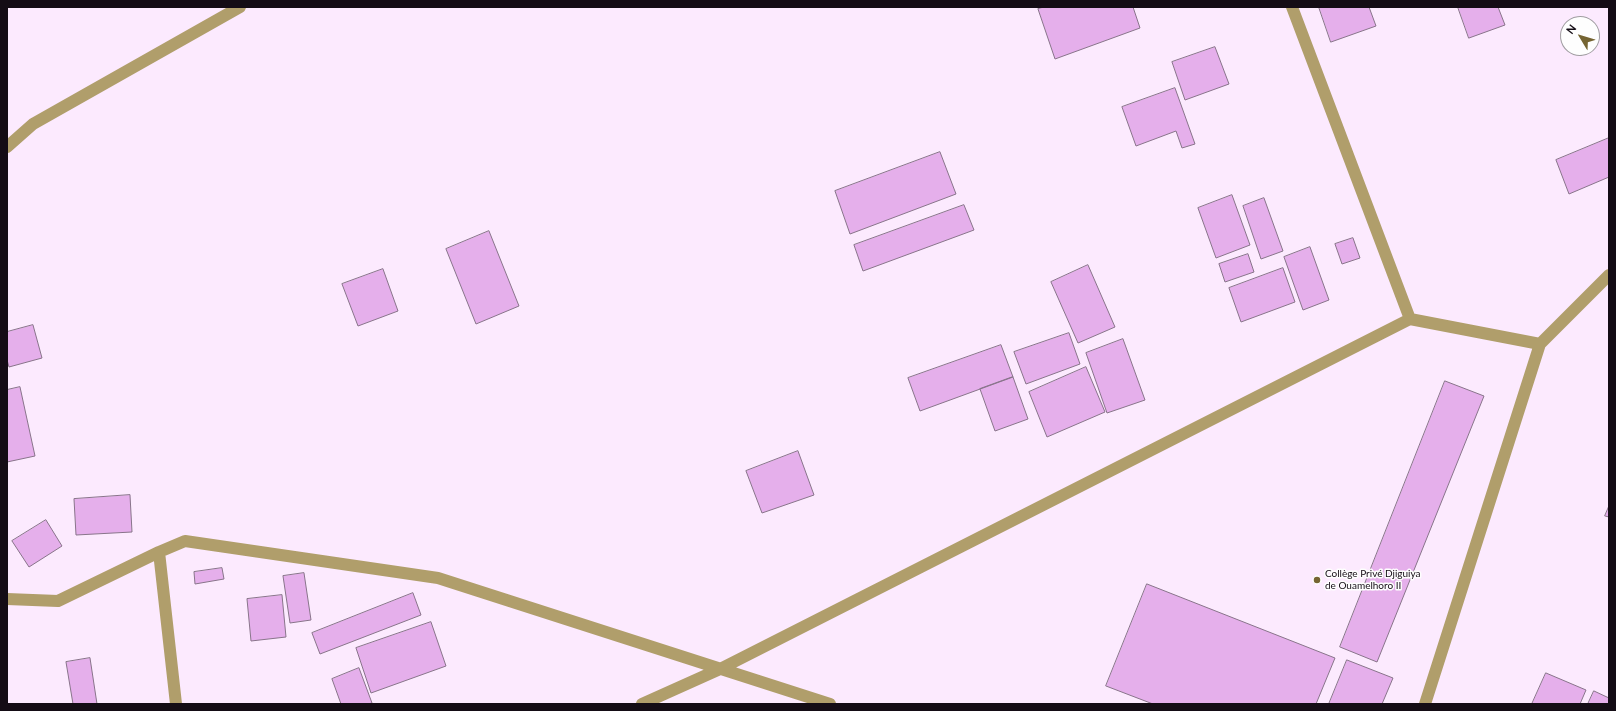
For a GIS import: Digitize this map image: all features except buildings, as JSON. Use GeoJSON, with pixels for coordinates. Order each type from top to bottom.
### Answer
{"type":"FeatureCollection","features":[{"type":"Feature","properties":{"kind":"street"},"geometry":{"type":"LineString","coordinates":[[7,147],[33,124],[240,7]]}},
{"type":"Feature","properties":{"kind":"street"},"geometry":{"type":"LineString","coordinates":[[1292,7],[1410,319]]}},
{"type":"Feature","properties":{"kind":"street"},"geometry":{"type":"LineString","coordinates":[[1425,704],[1540,344],[1609,275]]}},
{"type":"Feature","properties":{"kind":"street"},"geometry":{"type":"LineString","coordinates":[[642,704],[720,669],[1410,319],[1540,344]]}},
{"type":"Feature","properties":{"kind":"street"},"geometry":{"type":"LineString","coordinates":[[7,599],[58,601],[185,541],[438,578],[830,704]]}},
{"type":"Feature","properties":{"kind":"street"},"geometry":{"type":"LineString","coordinates":[[159,552],[176,704]]}},
{"type":"Feature","properties":{"kind":"place","name":"Collège Privé Djiguiya de Ouamelhoro II"},"geometry":{"type":"Point","coordinates":[1317,580]}}]}
